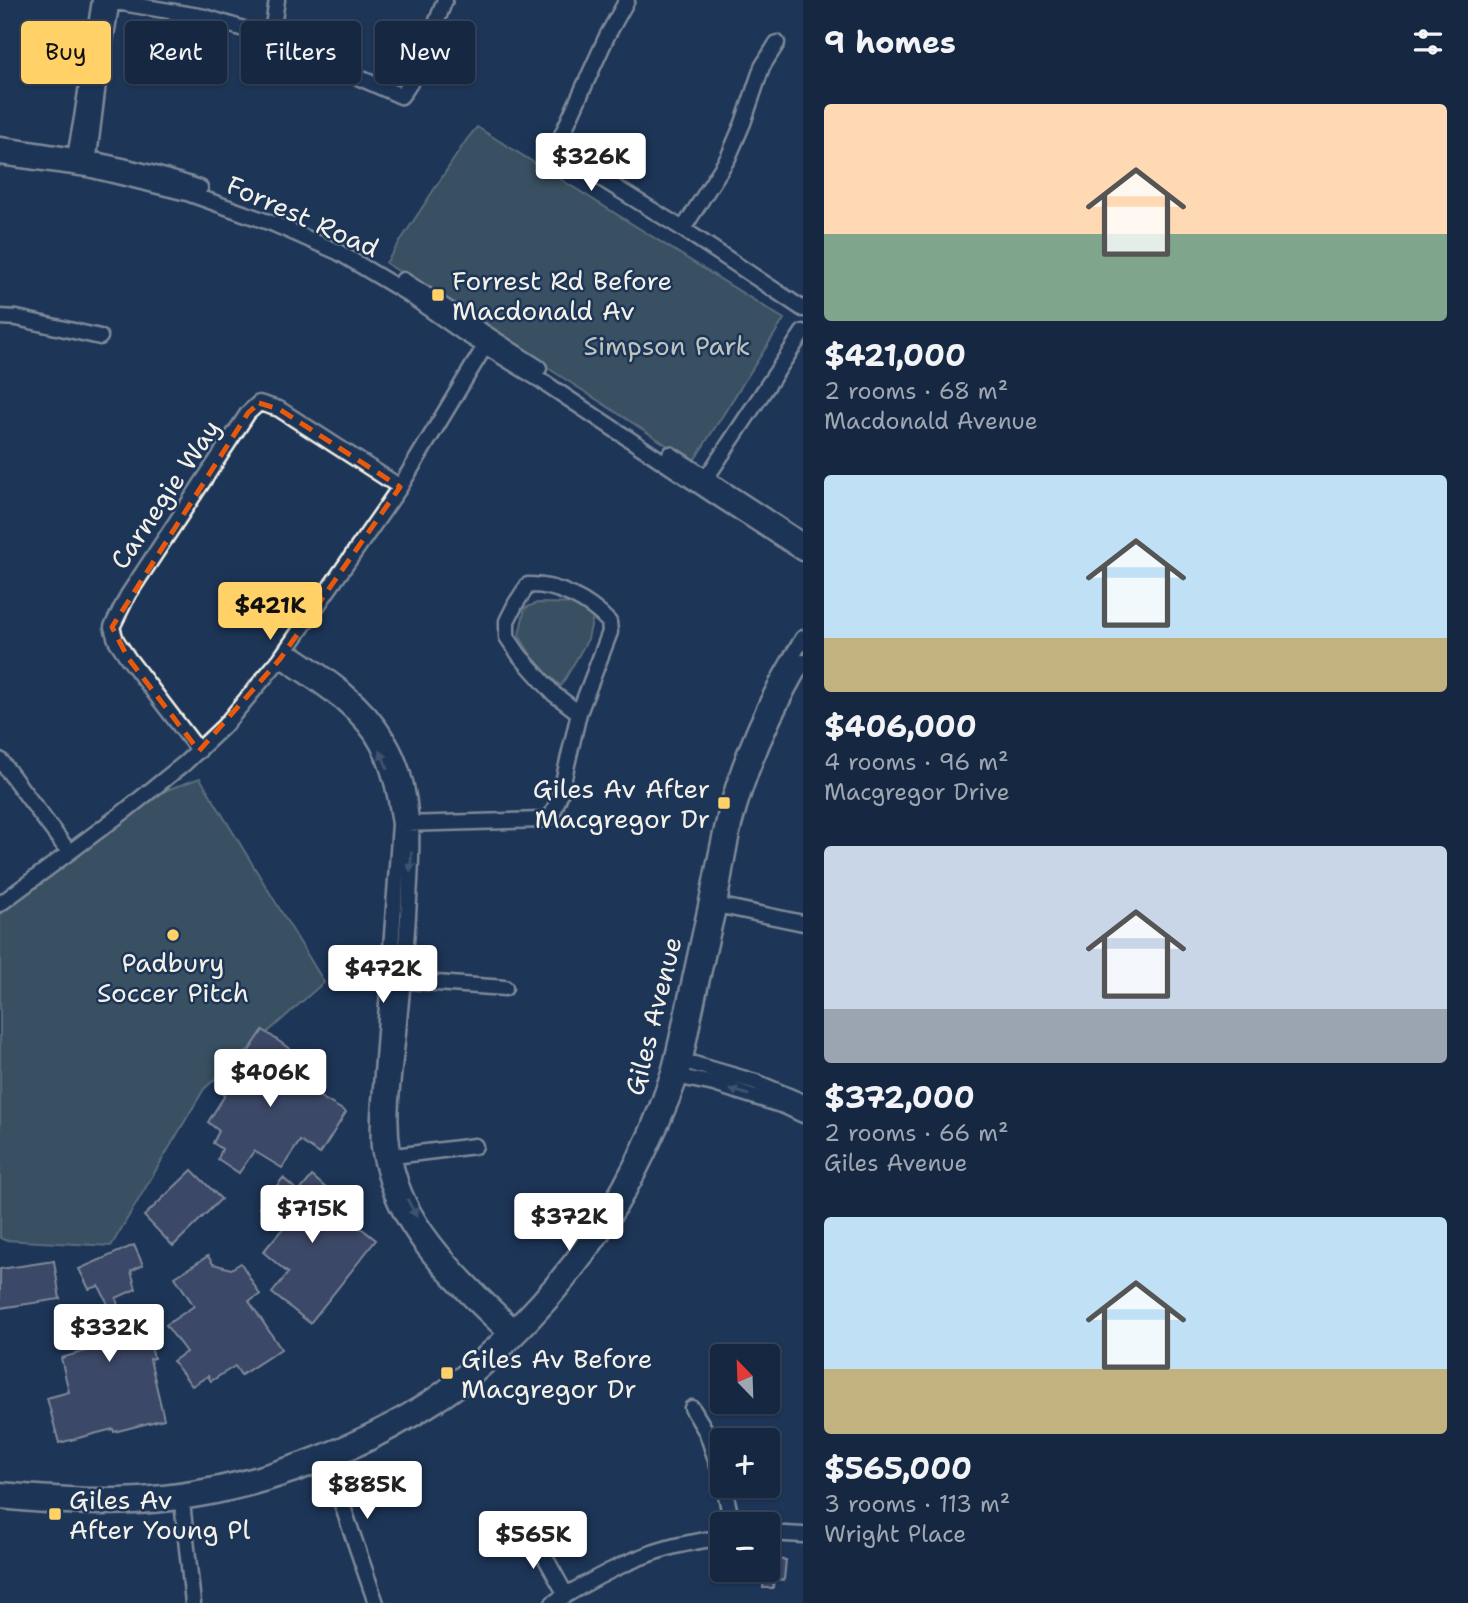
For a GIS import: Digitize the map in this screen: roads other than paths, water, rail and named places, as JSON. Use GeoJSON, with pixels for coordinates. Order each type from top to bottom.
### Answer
{"type":"FeatureCollection","features":[{"type":"Feature","properties":{"kind":"street"},"geometry":{"type":"LineString","coordinates":[[81,162],[107,0],[205,17],[241,29]]}},
{"type":"Feature","properties":{"kind":"street"},"geometry":{"type":"LineString","coordinates":[[274,21],[277,0]]}},
{"type":"Feature","properties":{"kind":"street"},"geometry":{"type":"LineString","coordinates":[[361,78],[401,96],[411,80],[445,0]]}},
{"type":"Feature","properties":{"kind":"street"},"geometry":{"type":"LineString","coordinates":[[627,0],[607,36],[558,147],[563,155],[683,229],[803,309]]}},
{"type":"Feature","properties":{"kind":"street"},"geometry":{"type":"LineString","coordinates":[[683,229],[728,158],[762,67],[777,43]]}},
{"type":"Feature","properties":{"kind":"street","name":"Forrest Road"},"geometry":{"type":"LineString","coordinates":[[0,145],[165,176],[276,215],[328,239],[421,291],[488,342],[704,482],[803,541]]}},
{"type":"Feature","properties":{"kind":"street","name":"Forrest Road"},"geometry":{"type":"LineString","coordinates":[[0,158],[81,162]]}},
{"type":"Feature","properties":{"kind":"street"},"geometry":{"type":"LineString","coordinates":[[0,317],[17,318],[100,337]]}},
{"type":"Feature","properties":{"kind":"street"},"geometry":{"type":"LineString","coordinates":[[704,482],[803,332]]}},
{"type":"Feature","properties":{"kind":"street"},"geometry":{"type":"LineString","coordinates":[[0,904],[199,751],[232,716],[283,654],[400,487],[488,342]]}},
{"type":"Feature","properties":{"kind":"street","name":"Carnegie Way"},"geometry":{"type":"LineString","coordinates":[[199,751],[128,658],[116,640],[112,627],[128,595],[248,413],[259,403],[279,409],[400,487]]}},
{"type":"Feature","properties":{"kind":"street","name":"Forrest Road"},"geometry":{"type":"LineString","coordinates":[[704,482],[803,553]]}},
{"type":"Feature","properties":{"kind":"street"},"geometry":{"type":"LineString","coordinates":[[406,824],[541,820],[552,815],[560,795],[579,713],[610,632],[609,622],[603,615],[570,594],[542,584],[528,585],[507,621],[508,637],[520,656],[554,694],[579,713]]}},
{"type":"Feature","properties":{"kind":"street","name":"Giles Avenue"},"geometry":{"type":"LineString","coordinates":[[0,1490],[85,1496],[182,1496],[226,1494],[280,1480],[326,1456],[375,1440],[466,1385],[514,1333],[570,1280],[614,1220],[670,1105],[674,1076],[704,968],[717,853],[736,777],[773,690],[803,638]]}},
{"type":"Feature","properties":{"kind":"street"},"geometry":{"type":"LineString","coordinates":[[283,654],[338,700],[370,733],[378,745],[406,824],[396,980],[379,1115],[379,1147],[387,1157],[395,1203],[414,1235],[445,1272],[514,1333]]}},
{"type":"Feature","properties":{"kind":"street","name":"Giles Avenue"},"geometry":{"type":"LineString","coordinates":[[713,905],[745,789],[765,736],[803,662]]}},
{"type":"Feature","properties":{"kind":"street"},"geometry":{"type":"LineString","coordinates":[[0,760],[69,852]]}},
{"type":"Feature","properties":{"kind":"street"},"geometry":{"type":"LineString","coordinates":[[713,905],[803,923]]}},
{"type":"Feature","properties":{"kind":"street"},"geometry":{"type":"LineString","coordinates":[[396,980],[505,988]]}},
{"type":"Feature","properties":{"kind":"street"},"geometry":{"type":"LineString","coordinates":[[679,1060],[755,1082],[803,1102]]}},
{"type":"Feature","properties":{"kind":"street"},"geometry":{"type":"LineString","coordinates":[[674,1076],[714,1084],[784,1106],[803,1115]]}},
{"type":"Feature","properties":{"kind":"street"},"geometry":{"type":"LineString","coordinates":[[387,1157],[475,1146]]}},
{"type":"Feature","properties":{"kind":"street"},"geometry":{"type":"LineString","coordinates":[[692,1408],[710,1442]]}},
{"type":"Feature","properties":{"kind":"street"},"geometry":{"type":"LineString","coordinates":[[326,1456],[376,1603]]}},
{"type":"Feature","properties":{"kind":"street"},"geometry":{"type":"LineString","coordinates":[[182,1496],[193,1603]]}},
{"type":"Feature","properties":{"kind":"street","name":"Giles Avenue"},"geometry":{"type":"LineString","coordinates":[[0,1501],[85,1508],[121,1507],[182,1496]]}},
{"type":"Feature","properties":{"kind":"street"},"geometry":{"type":"LineString","coordinates":[[530,1530],[566,1595]]}},
{"type":"Feature","properties":{"kind":"street"},"geometry":{"type":"LineString","coordinates":[[780,1534],[803,1535]]}},
{"type":"Feature","properties":{"kind":"street"},"geometry":{"type":"LineString","coordinates":[[553,1603],[596,1578],[667,1548],[710,1540]]}},
{"type":"Feature","properties":{"kind":"place","name":"Forrest Rd Before Macdonald Av"},"geometry":{"type":"Point","coordinates":[438,295]}},
{"type":"Feature","properties":{"kind":"place","name":"Giles Av After Macgregor Dr"},"geometry":{"type":"Point","coordinates":[724,803]}},
{"type":"Feature","properties":{"kind":"place","name":"Padbury Soccer Pitch"},"geometry":{"type":"Point","coordinates":[173,935]}},
{"type":"Feature","properties":{"kind":"place","name":"Giles Av Before Macgregor Dr"},"geometry":{"type":"Point","coordinates":[447,1373]}},
{"type":"Feature","properties":{"kind":"place","name":"Giles Av After Young Pl"},"geometry":{"type":"Point","coordinates":[55,1514]}},
{"type":"Feature","properties":{"kind":"park label","name":"Simpson Park"},"geometry":{"type":"Point","coordinates":[667,345]}}]}
